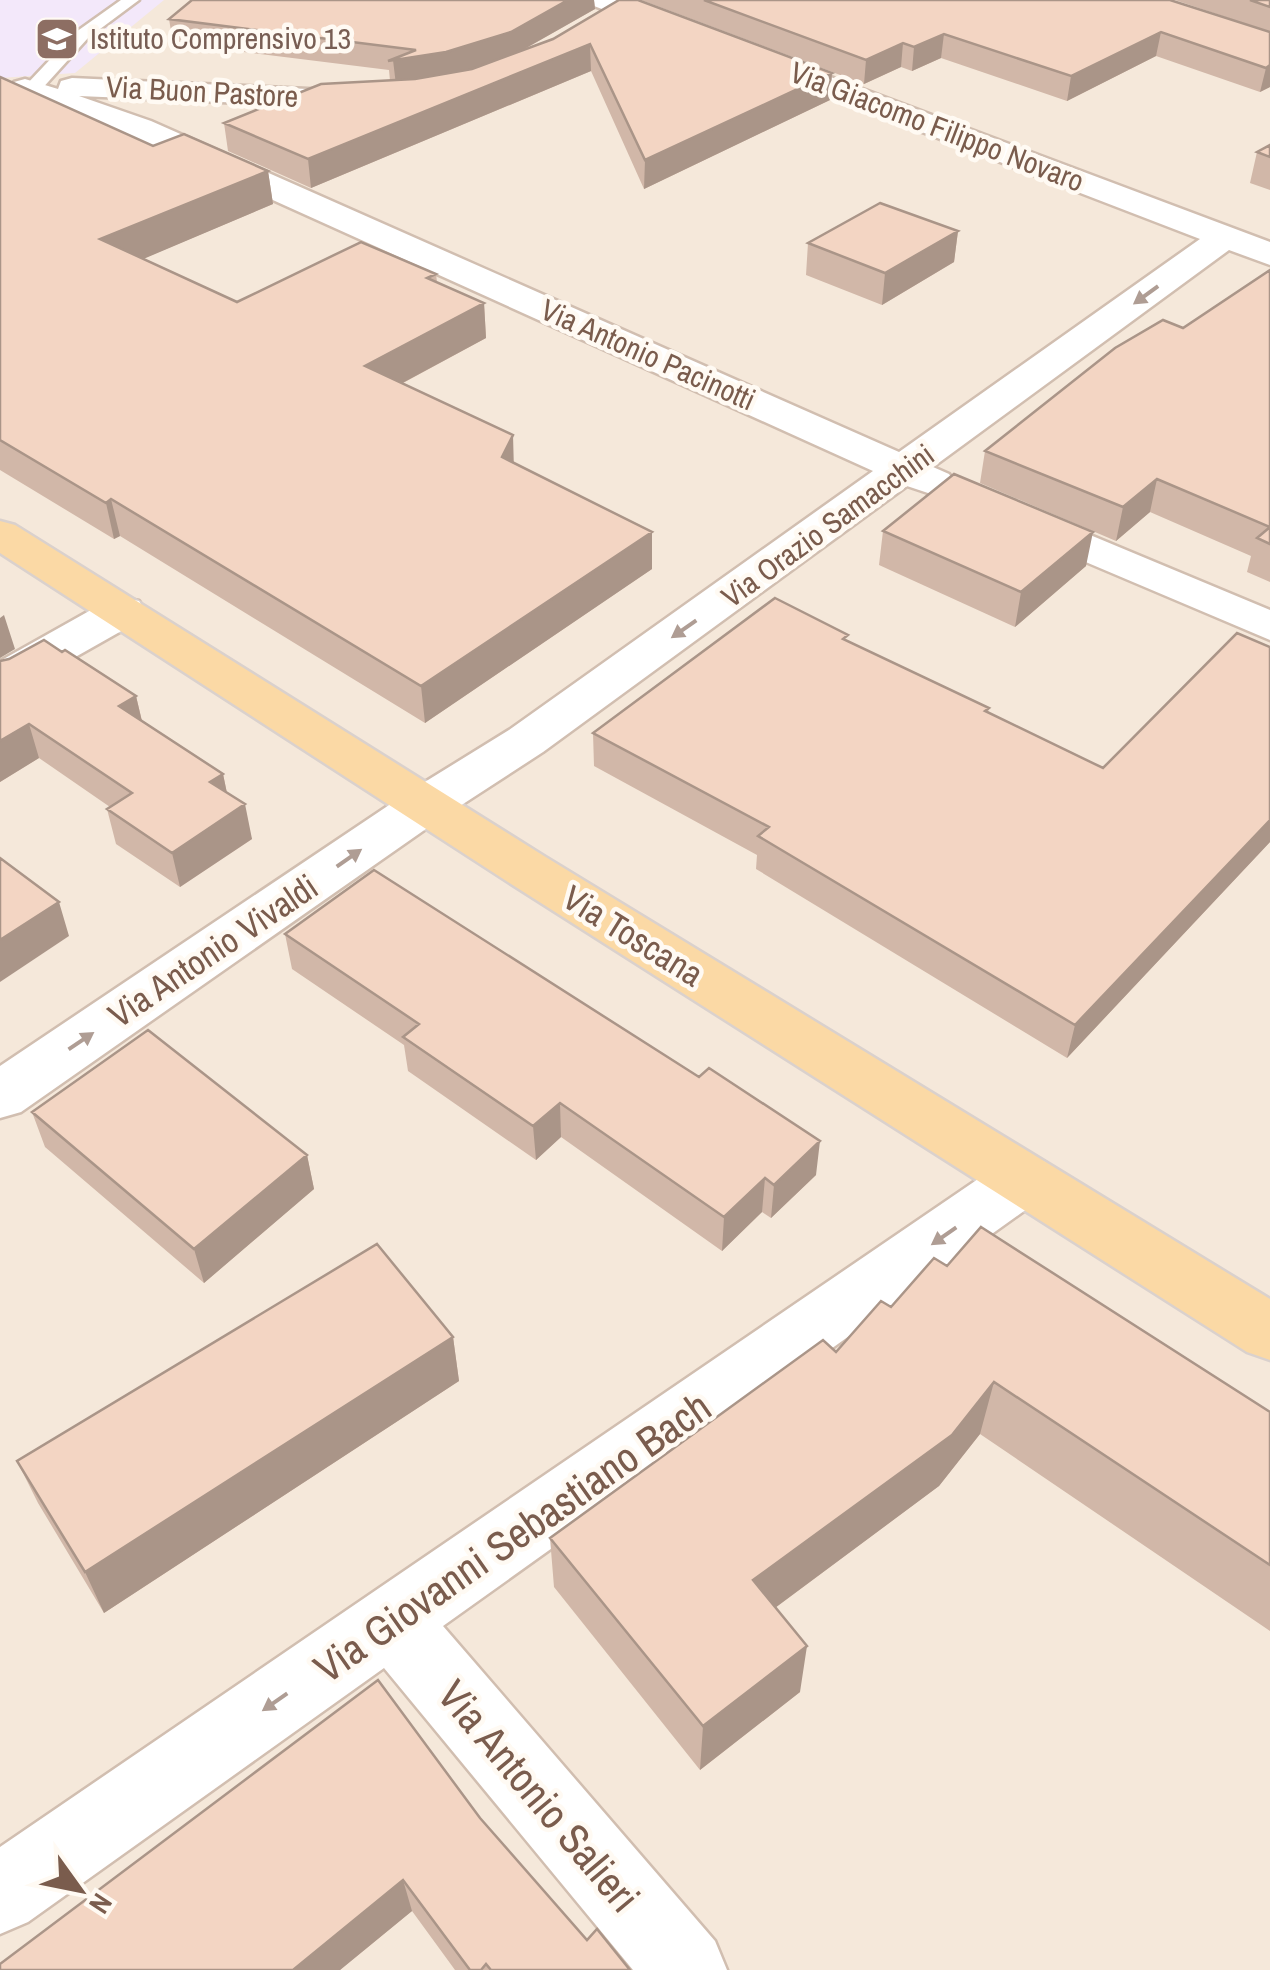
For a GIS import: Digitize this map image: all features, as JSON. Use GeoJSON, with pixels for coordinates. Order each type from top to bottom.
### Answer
{"type":"FeatureCollection","features":[{"type":"Feature","properties":{"kind":"main road","name":"Via Toscana"},"geometry":{"type":"LineString","coordinates":[[0,534],[424,805],[1270,1332]]}},
{"type":"Feature","properties":{"kind":"street","name":"Via Giacomo Filippo Novaro"},"geometry":{"type":"LineString","coordinates":[[606,12],[724,46],[1270,254]]}},
{"type":"Feature","properties":{"kind":"street","name":"Via Buon Pastore"},"geometry":{"type":"LineString","coordinates":[[19,88],[105,86],[340,99],[390,98]]}},
{"type":"Feature","properties":{"kind":"street","name":"Via Antonio Pacinotti"},"geometry":{"type":"LineString","coordinates":[[19,88],[140,128],[978,502],[1270,626]]}},
{"type":"Feature","properties":{"kind":"street","name":"Via Orazio Samacchini"},"geometry":{"type":"LineString","coordinates":[[424,805],[526,741],[1225,237]]}},
{"type":"Feature","properties":{"kind":"street"},"geometry":{"type":"LineString","coordinates":[[0,680],[124,610]]}},
{"type":"Feature","properties":{"kind":"street","name":"Via Antonio Vivaldi"},"geometry":{"type":"LineString","coordinates":[[0,1096],[424,805]]}},
{"type":"Feature","properties":{"kind":"street","name":"Via Giovanni Sebastiano Bach"},"geometry":{"type":"LineString","coordinates":[[0,1894],[1024,1179]]}},
{"type":"Feature","properties":{"kind":"street","name":"Via Antonio Salieri"},"geometry":{"type":"LineString","coordinates":[[391,1621],[686,1970]]}},
{"type":"Feature","properties":{"kind":"lane"},"geometry":{"type":"LineString","coordinates":[[19,88],[130,0]]}},
{"type":"Feature","properties":{"kind":"shaded area"},"geometry":{"type":"Polygon","coordinates":[[[0,0],[1270,0],[1270,1970],[0,1970],[0,0]]]}},
{"type":"Feature","properties":{"kind":"shaded area","name":"Istituto Comprensivo 13"},"geometry":{"type":"Polygon","coordinates":[[[0,0],[164,0],[75,73],[0,78],[0,0]]]}},
{"type":"Feature","properties":{"kind":"building"},"geometry":{"type":"Polygon","coordinates":[[[192,0],[568,0],[511,32],[446,52],[388,61],[416,50],[169,19],[192,0]]]}},
{"type":"Feature","properties":{"kind":"building"},"geometry":{"type":"Polygon","coordinates":[[[619,0],[638,0],[832,73],[645,160],[590,44],[308,159],[224,123],[321,84],[415,79],[472,69],[553,39],[619,0]]]}},
{"type":"Feature","properties":{"kind":"building"},"geometry":{"type":"Polygon","coordinates":[[[704,0],[1170,0],[1270,32],[1270,65],[1266,68],[1161,32],[1071,76],[944,34],[914,47],[903,43],[866,60],[704,0]]]}},
{"type":"Feature","properties":{"kind":"building"},"geometry":{"type":"Polygon","coordinates":[[[1250,0],[1270,0],[1270,7],[1250,0]]]}},
{"type":"Feature","properties":{"kind":"building"},"geometry":{"type":"Polygon","coordinates":[[[0,77],[153,146],[184,134],[268,171],[100,239],[237,302],[361,242],[436,274],[427,278],[484,303],[365,366],[513,435],[502,457],[652,532],[421,686],[111,499],[106,503],[0,440],[0,77]]]}},
{"type":"Feature","properties":{"kind":"building"},"geometry":{"type":"Polygon","coordinates":[[[1270,145],[1270,157],[1257,152],[1270,145]]]}},
{"type":"Feature","properties":{"kind":"building"},"geometry":{"type":"Polygon","coordinates":[[[880,203],[958,231],[885,273],[808,243],[880,203]]]}},
{"type":"Feature","properties":{"kind":"building"},"geometry":{"type":"Polygon","coordinates":[[[1270,270],[1270,527],[1157,479],[1123,507],[985,451],[1115,348],[1163,320],[1183,328],[1270,270]]]}},
{"type":"Feature","properties":{"kind":"building"},"geometry":{"type":"Polygon","coordinates":[[[954,474],[1093,532],[1021,592],[883,531],[954,474]]]}},
{"type":"Feature","properties":{"kind":"building"},"geometry":{"type":"Polygon","coordinates":[[[1270,527],[1270,544],[1257,538],[1270,527]]]}},
{"type":"Feature","properties":{"kind":"building"},"geometry":{"type":"Polygon","coordinates":[[[775,598],[848,635],[843,639],[989,708],[985,711],[1103,768],[1237,633],[1270,647],[1270,820],[1075,1025],[758,836],[769,827],[593,733],[775,598]]]}},
{"type":"Feature","properties":{"kind":"building"},"geometry":{"type":"Polygon","coordinates":[[[44,640],[136,696],[119,706],[223,774],[210,782],[245,804],[172,853],[107,809],[132,793],[29,724],[0,741],[0,661],[44,640]]]}},
{"type":"Feature","properties":{"kind":"building"},"geometry":{"type":"Polygon","coordinates":[[[0,858],[59,902],[0,940],[0,858]]]}},
{"type":"Feature","properties":{"kind":"building"},"geometry":{"type":"Polygon","coordinates":[[[374,870],[699,1077],[709,1068],[820,1141],[774,1185],[765,1178],[724,1217],[560,1103],[533,1126],[403,1037],[419,1024],[285,934],[374,870]]]}},
{"type":"Feature","properties":{"kind":"building"},"geometry":{"type":"Polygon","coordinates":[[[148,1030],[307,1155],[194,1249],[32,1112],[148,1030]]]}},
{"type":"Feature","properties":{"kind":"building"},"geometry":{"type":"Polygon","coordinates":[[[981,1227],[1270,1412],[1270,1565],[994,1382],[952,1435],[753,1580],[807,1646],[703,1726],[550,1538],[823,1340],[836,1352],[881,1301],[891,1307],[934,1258],[947,1266],[981,1227]]]}},
{"type":"Feature","properties":{"kind":"building"},"geometry":{"type":"Polygon","coordinates":[[[377,1244],[453,1337],[85,1572],[17,1461],[377,1244]]]}},
{"type":"Feature","properties":{"kind":"building"},"geometry":{"type":"Polygon","coordinates":[[[378,1680],[480,1818],[587,1940],[597,1929],[630,1970],[491,1970],[486,1964],[481,1970],[470,1970],[403,1880],[293,1970],[0,1970],[0,1964],[378,1680]]]}},
{"type":"Feature","properties":{"kind":"place","name":"Istituto Comprensivo 13"},"geometry":{"type":"Point","coordinates":[57,39]}}]}
